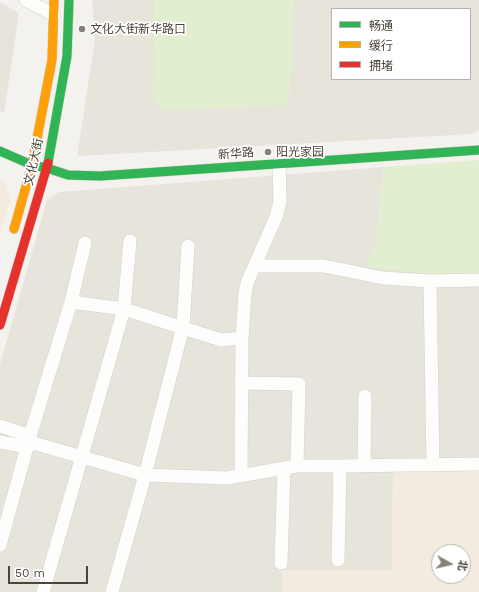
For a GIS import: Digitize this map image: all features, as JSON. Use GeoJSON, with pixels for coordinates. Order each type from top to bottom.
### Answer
{"type":"FeatureCollection","features":[{"type":"Feature","properties":{"kind":"main road","name":"文化大街"},"geometry":{"type":"LineString","coordinates":[[11,240],[32,165],[52,60],[54,0]]}},
{"type":"Feature","properties":{"kind":"main road","name":"文化大街"},"geometry":{"type":"LineString","coordinates":[[0,325],[47,168],[66,56],[69,0]]}},
{"type":"Feature","properties":{"kind":"main road","name":"新华路"},"geometry":{"type":"LineString","coordinates":[[0,151],[32,165],[68,175],[100,176],[479,150]]}},
{"type":"Feature","properties":{"kind":"street"},"geometry":{"type":"LineString","coordinates":[[26,0],[54,15]]}},
{"type":"Feature","properties":{"kind":"street"},"geometry":{"type":"LineString","coordinates":[[241,476],[242,338],[245,294],[247,283],[276,216],[280,202],[279,163]]}},
{"type":"Feature","properties":{"kind":"street"},"geometry":{"type":"LineString","coordinates":[[42,592],[124,309],[130,241]]}},
{"type":"Feature","properties":{"kind":"street"},"geometry":{"type":"LineString","coordinates":[[0,545],[71,302],[85,243]]}},
{"type":"Feature","properties":{"kind":"street"},"geometry":{"type":"LineString","coordinates":[[112,592],[145,475],[183,327],[188,246]]}},
{"type":"Feature","properties":{"kind":"street"},"geometry":{"type":"LineString","coordinates":[[255,266],[324,266],[383,278],[430,281],[479,280]]}},
{"type":"Feature","properties":{"kind":"street"},"geometry":{"type":"LineString","coordinates":[[430,281],[433,465]]}},
{"type":"Feature","properties":{"kind":"street"},"geometry":{"type":"LineString","coordinates":[[71,302],[124,309],[221,340],[242,338]]}},
{"type":"Feature","properties":{"kind":"street"},"geometry":{"type":"LineString","coordinates":[[241,384],[299,384],[297,466]]}},
{"type":"Feature","properties":{"kind":"street"},"geometry":{"type":"LineString","coordinates":[[364,466],[365,396]]}},
{"type":"Feature","properties":{"kind":"street"},"geometry":{"type":"LineString","coordinates":[[0,426],[30,442],[145,475],[227,478],[297,466],[479,464]]}},
{"type":"Feature","properties":{"kind":"street"},"geometry":{"type":"LineString","coordinates":[[0,442],[30,442]]}},
{"type":"Feature","properties":{"kind":"street"},"geometry":{"type":"LineString","coordinates":[[338,560],[340,466]]}},
{"type":"Feature","properties":{"kind":"street"},"geometry":{"type":"LineString","coordinates":[[281,563],[284,468]]}},
{"type":"Feature","properties":{"kind":"shaded area"},"geometry":{"type":"Polygon","coordinates":[[[92,0],[479,0],[479,130],[472,134],[77,156],[95,40],[92,0]]]}},
{"type":"Feature","properties":{"kind":"shaded area"},"geometry":{"type":"Polygon","coordinates":[[[0,2],[19,13],[4,113],[0,111],[0,2]]]}},
{"type":"Feature","properties":{"kind":"shaded area","name":"阳光家园"},"geometry":{"type":"Polygon","coordinates":[[[384,167],[377,233],[378,244],[369,255],[439,275],[479,273],[479,470],[393,473],[392,570],[282,570],[282,592],[0,592],[0,364],[47,200],[59,192],[384,167]]]}},
{"type":"Feature","properties":{"kind":"shaded area"},"geometry":{"type":"Polygon","coordinates":[[[0,179],[5,182],[11,197],[0,236],[0,179]]]}},
{"type":"Feature","properties":{"kind":"shaded area"},"geometry":{"type":"Polygon","coordinates":[[[479,470],[479,592],[282,592],[282,570],[392,570],[393,472],[479,470]]]}},
{"type":"Feature","properties":{"kind":"green space"},"geometry":{"type":"Polygon","coordinates":[[[154,0],[294,0],[289,105],[164,110],[153,101],[154,0]]]}},
{"type":"Feature","properties":{"kind":"green space"},"geometry":{"type":"Polygon","coordinates":[[[479,160],[479,273],[439,275],[369,267],[369,255],[378,244],[377,233],[384,167],[479,160]]]}},
{"type":"Feature","properties":{"kind":"traffic: fast"},"geometry":{"type":"LineString","coordinates":[[48,163],[67,56],[69,0]]}},
{"type":"Feature","properties":{"kind":"traffic: fast"},"geometry":{"type":"LineString","coordinates":[[0,151],[32,165],[68,175],[100,176],[479,150]]}},
{"type":"Feature","properties":{"kind":"traffic: slow"},"geometry":{"type":"LineString","coordinates":[[14,229],[32,165],[52,60],[54,0]]}},
{"type":"Feature","properties":{"kind":"traffic: jam"},"geometry":{"type":"LineString","coordinates":[[0,325],[48,163]]}},
{"type":"Feature","properties":{"kind":"place","name":"文化大街新华路口"},"geometry":{"type":"Point","coordinates":[82,29]}},
{"type":"Feature","properties":{"kind":"place","name":"阳光家园"},"geometry":{"type":"Point","coordinates":[268,152]}}]}
